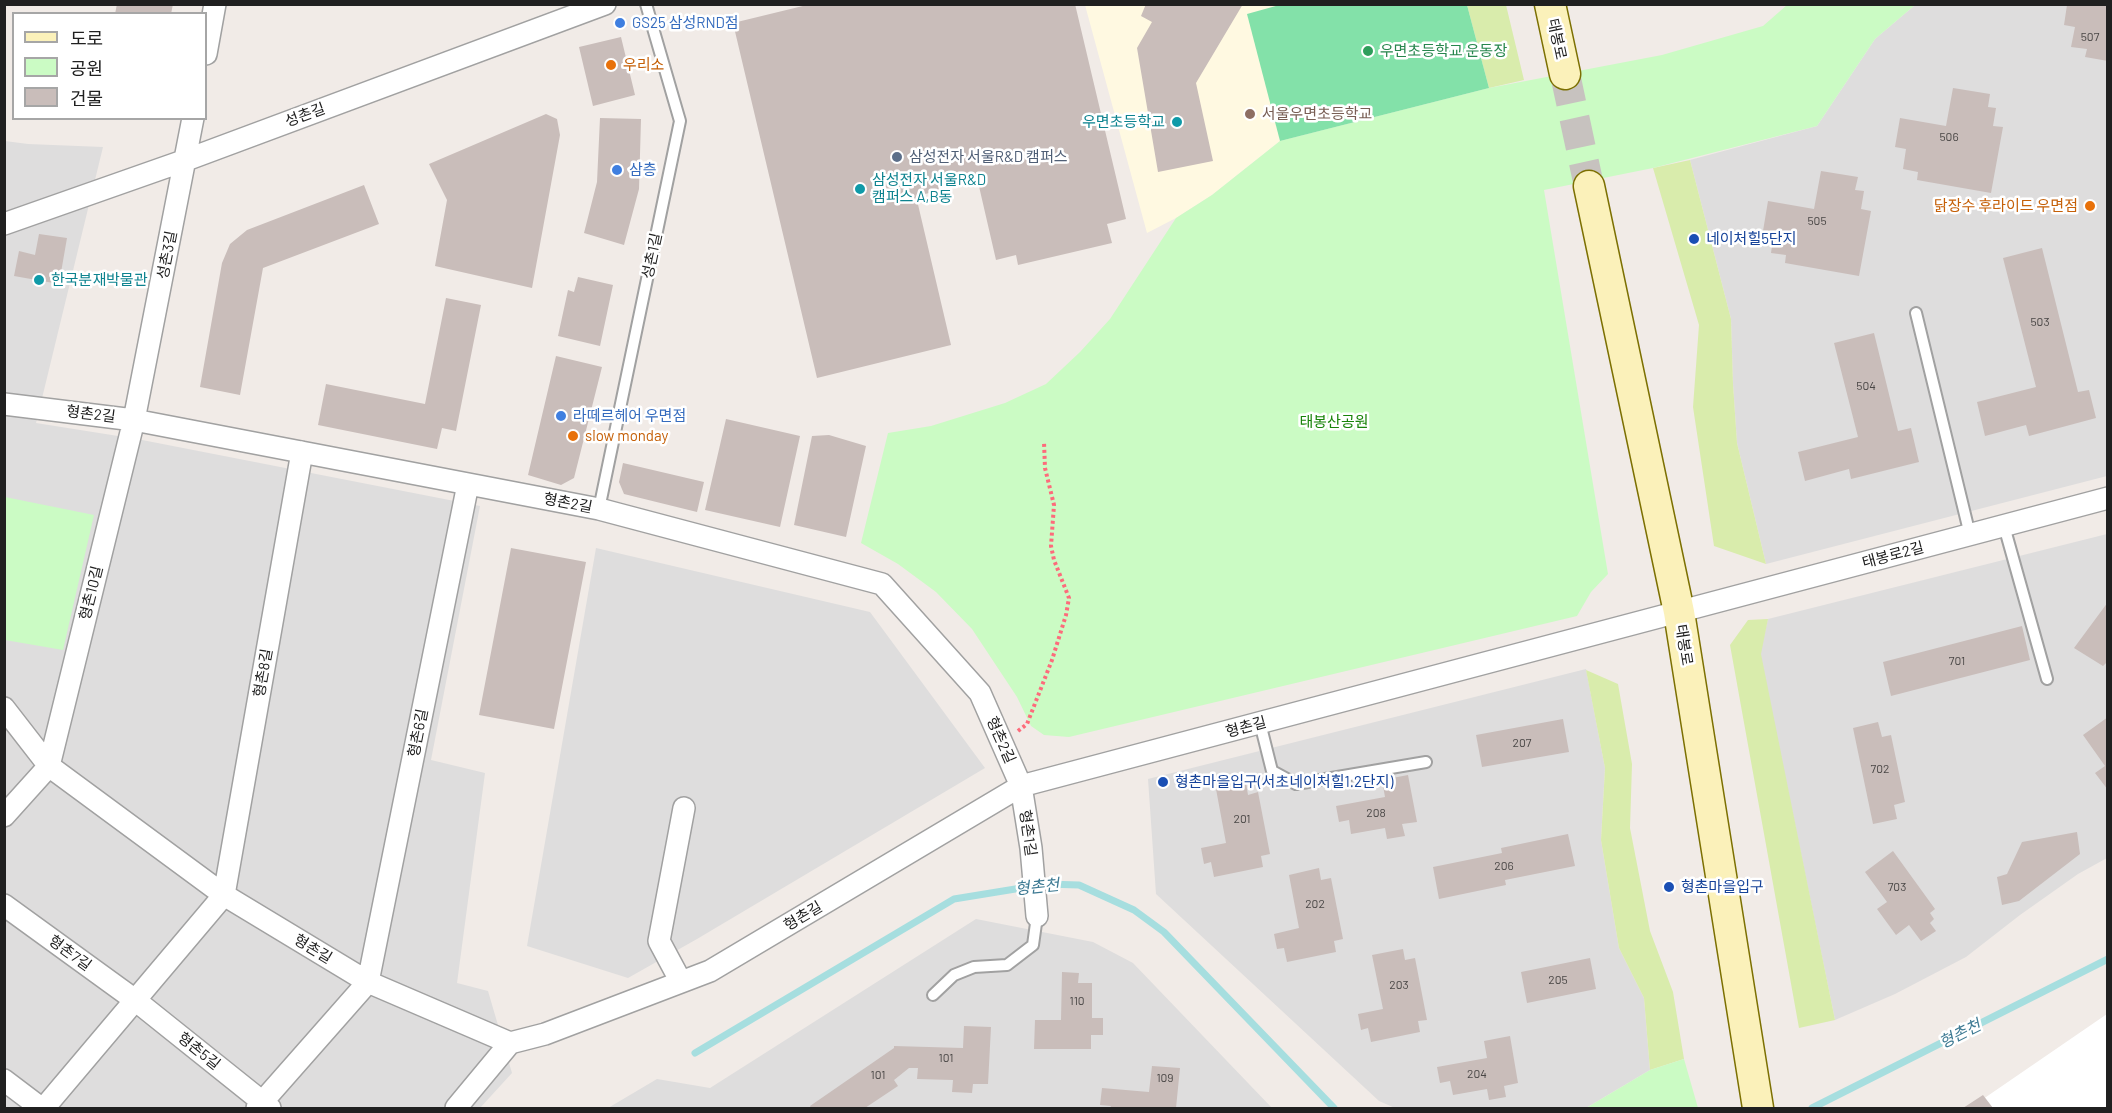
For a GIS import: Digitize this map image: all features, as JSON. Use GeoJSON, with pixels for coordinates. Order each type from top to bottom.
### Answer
{"type":"FeatureCollection","features":[{"type":"Feature","properties":{"kind":"street"},"geometry":{"type":"LineString","coordinates":[[207,48],[215,4]]}},
{"type":"Feature","properties":{"kind":"street","name":"성촌길"},"geometry":{"type":"LineString","coordinates":[[4,224],[186,160],[605,4]]}},
{"type":"Feature","properties":{"kind":"street","name":"태봉로"},"geometry":{"type":"LineString","coordinates":[[1550,4],[1565,74]]}},
{"type":"Feature","properties":{"kind":"street","name":"성촌3길"},"geometry":{"type":"LineString","coordinates":[[134,420],[194,120]]}},
{"type":"Feature","properties":{"kind":"street","name":"태봉로"},"geometry":{"type":"LineString","coordinates":[[1589,186],[1679,612],[1758,1107]]}},
{"type":"Feature","properties":{"kind":"street","name":"형촌2길"},"geometry":{"type":"LineString","coordinates":[[4,404],[134,420],[599,509],[882,584],[980,693],[1022,786]]}},
{"type":"Feature","properties":{"kind":"street","name":"형촌10길"},"geometry":{"type":"LineString","coordinates":[[49,766],[134,420]]}},
{"type":"Feature","properties":{"kind":"street","name":"형촌8길"},"geometry":{"type":"LineString","coordinates":[[224,895],[302,452]]}},
{"type":"Feature","properties":{"kind":"street","name":"형촌6길"},"geometry":{"type":"LineString","coordinates":[[368,982],[468,484]]}},
{"type":"Feature","properties":{"kind":"street","name":"태봉로2길"},"geometry":{"type":"LineString","coordinates":[[1679,612],[2108,498]]}},
{"type":"Feature","properties":{"kind":"street","name":"형촌길"},"geometry":{"type":"LineString","coordinates":[[4,708],[49,766],[224,895],[368,982],[510,1043],[545,1034],[710,971],[1022,786],[1679,612]]}},
{"type":"Feature","properties":{"kind":"street"},"geometry":{"type":"LineString","coordinates":[[4,816],[49,766]]}},
{"type":"Feature","properties":{"kind":"street","name":"형촌1길"},"geometry":{"type":"LineString","coordinates":[[1022,786],[1031,848],[1037,916]]}},
{"type":"Feature","properties":{"kind":"street"},"geometry":{"type":"LineString","coordinates":[[681,982],[659,941],[684,808]]}},
{"type":"Feature","properties":{"kind":"street"},"geometry":{"type":"LineString","coordinates":[[4,1080],[43,1108],[224,895]]}},
{"type":"Feature","properties":{"kind":"street","name":"형촌7길"},"geometry":{"type":"LineString","coordinates":[[4,905],[135,1000]]}},
{"type":"Feature","properties":{"kind":"street","name":"형촌5길"},"geometry":{"type":"LineString","coordinates":[[135,1000],[263,1106],[368,982]]}},
{"type":"Feature","properties":{"kind":"street"},"geometry":{"type":"LineString","coordinates":[[456,1108],[510,1043]]}},
{"type":"Feature","properties":{"kind":"lane","name":"성촌1길"},"geometry":{"type":"LineString","coordinates":[[599,509],[680,121],[646,4]]}},
{"type":"Feature","properties":{"kind":"lane"},"geometry":{"type":"LineString","coordinates":[[1916,313],[1970,535]]}},
{"type":"Feature","properties":{"kind":"lane"},"geometry":{"type":"LineString","coordinates":[[2004,526],[2047,679]]}},
{"type":"Feature","properties":{"kind":"lane"},"geometry":{"type":"LineString","coordinates":[[1260,723],[1272,771],[1296,784],[1426,762]]}},
{"type":"Feature","properties":{"kind":"lane"},"geometry":{"type":"LineString","coordinates":[[933,995],[954,975],[974,968],[1007,965],[1033,945],[1037,916]]}},
{"type":"Feature","properties":{"kind":"path"},"geometry":{"type":"LineString","coordinates":[[1003,745],[1027,724],[1052,660],[1069,598],[1054,560],[1052,546],[1054,505],[1045,468],[1044,442]]}},
{"type":"Feature","properties":{"kind":"shaded area","name":"서울우면초등학교"},"geometry":{"type":"Polygon","coordinates":[[[1085,5],[1467,5],[1489,88],[1280,141],[1212,195],[1147,233],[1085,5]]]}},
{"type":"Feature","properties":{"kind":"shaded area"},"geometry":{"type":"Polygon","coordinates":[[[1915,5],[2107,5],[2107,476],[1766,564],[1737,443],[1731,319],[1690,160],[1817,126],[1875,39],[1915,5]]]}},
{"type":"Feature","properties":{"kind":"shaded area"},"geometry":{"type":"Polygon","coordinates":[[[5,141],[103,147],[36,423],[137,439],[480,506],[431,760],[485,773],[457,983],[488,991],[512,1073],[480,1108],[8,1108],[5,1106],[5,141]]]}},
{"type":"Feature","properties":{"kind":"shaded area"},"geometry":{"type":"Polygon","coordinates":[[[2107,534],[2107,858],[2078,874],[1966,957],[1895,994],[1835,1020],[1760,654],[1768,619],[2107,534]]]}},
{"type":"Feature","properties":{"kind":"shaded area"},"geometry":{"type":"Polygon","coordinates":[[[596,548],[870,612],[985,768],[628,978],[527,946],[596,548]]]}},
{"type":"Feature","properties":{"kind":"shaded area"},"geometry":{"type":"Polygon","coordinates":[[[1586,669],[1605,768],[1601,840],[1619,948],[1644,998],[1650,1070],[1586,1108],[1395,1108],[1379,1101],[1156,894],[1148,779],[1586,669]]]}},
{"type":"Feature","properties":{"kind":"shaded area"},"geometry":{"type":"Polygon","coordinates":[[[976,919],[1093,942],[1133,963],[1272,1108],[608,1108],[657,1079],[710,1088],[976,919]]]}},
{"type":"Feature","properties":{"kind":"green space","name":"우면초등학교 운동장"},"geometry":{"type":"Polygon","coordinates":[[[1283,4],[1467,5],[1489,88],[1280,141],[1247,14],[1283,4]]]}},
{"type":"Feature","properties":{"kind":"green space"},"geometry":{"type":"Polygon","coordinates":[[[1467,5],[1506,5],[1524,80],[1489,88],[1467,5]]]}},
{"type":"Feature","properties":{"kind":"green space","name":"태봉산공원"},"geometry":{"type":"Polygon","coordinates":[[[1787,5],[1915,5],[1875,39],[1817,126],[1653,168],[1544,190],[1608,574],[1591,592],[1577,616],[1069,737],[1044,735],[1031,726],[1017,697],[972,629],[936,592],[898,564],[861,543],[888,433],[931,426],[1005,403],[1046,384],[1110,319],[1176,218],[1212,195],[1280,141],[1489,88],[1662,55],[1763,26],[1787,5]]]}},
{"type":"Feature","properties":{"kind":"green space"},"geometry":{"type":"Polygon","coordinates":[[[1690,160],[1731,319],[1737,443],[1766,564],[1714,546],[1693,407],[1699,325],[1653,168],[1690,160]]]}},
{"type":"Feature","properties":{"kind":"green space"},"geometry":{"type":"Polygon","coordinates":[[[5,497],[94,515],[63,650],[5,640],[5,497]]]}},
{"type":"Feature","properties":{"kind":"green space"},"geometry":{"type":"Polygon","coordinates":[[[1768,619],[1761,654],[1835,1020],[1799,1028],[1730,645],[1748,620],[1768,619]]]}},
{"type":"Feature","properties":{"kind":"green space"},"geometry":{"type":"Polygon","coordinates":[[[1586,670],[1618,684],[1632,764],[1630,828],[1650,931],[1673,992],[1684,1059],[1650,1070],[1644,998],[1619,948],[1601,840],[1605,768],[1586,670]]]}},
{"type":"Feature","properties":{"kind":"green space"},"geometry":{"type":"Polygon","coordinates":[[[1684,1059],[1698,1108],[1586,1108],[1650,1070],[1684,1059]]]}},
{"type":"Feature","properties":{"kind":"pier"},"geometry":{"type":"Polygon","coordinates":[[[2107,1014],[2107,1108],[1970,1108],[2107,1014]]]}},
{"type":"Feature","properties":{"kind":"building"},"geometry":{"type":"Polygon","coordinates":[[[117,4],[173,4],[171,12],[115,12],[117,4]]]}},
{"type":"Feature","properties":{"kind":"building","name":"삼성전자 서울R&D 캠퍼스 A,B동"},"geometry":{"type":"Polygon","coordinates":[[[811,4],[1075,4],[1126,219],[1107,224],[1112,243],[1018,265],[1016,255],[996,260],[978,182],[916,196],[951,345],[817,378],[733,23],[811,4]]]}},
{"type":"Feature","properties":{"kind":"building","name":"우면초등학교"},"geometry":{"type":"Polygon","coordinates":[[[1146,4],[1243,4],[1196,83],[1213,161],[1158,172],[1137,48],[1152,22],[1141,16],[1146,4]]]}},
{"type":"Feature","properties":{"kind":"building"},"geometry":{"type":"Polygon","coordinates":[[[2067,5],[2108,5],[2108,61],[2085,57],[2087,49],[2071,47],[2075,27],[2064,25],[2067,5]]]}},
{"type":"Feature","properties":{"kind":"building"},"geometry":{"type":"Polygon","coordinates":[[[621,37],[635,95],[593,106],[579,47],[621,37]]]}},
{"type":"Feature","properties":{"kind":"building"},"geometry":{"type":"Polygon","coordinates":[[[1953,88],[1990,94],[1988,107],[1996,108],[1993,126],[2003,127],[1991,193],[1917,180],[1918,172],[1903,169],[1906,149],[1895,147],[1900,118],[1946,126],[1953,88]]]}},
{"type":"Feature","properties":{"kind":"building"},"geometry":{"type":"Polygon","coordinates":[[[546,114],[557,119],[560,135],[532,288],[435,266],[447,200],[429,164],[546,114]]]}},
{"type":"Feature","properties":{"kind":"building"},"geometry":{"type":"Polygon","coordinates":[[[600,118],[641,119],[639,189],[624,245],[584,233],[597,182],[600,118]]]}},
{"type":"Feature","properties":{"kind":"building"},"geometry":{"type":"Polygon","coordinates":[[[1821,171],[1858,177],[1855,190],[1864,191],[1861,209],[1871,211],[1859,276],[1785,263],[1786,255],[1771,253],[1774,232],[1763,231],[1768,201],[1814,209],[1821,171]]]}},
{"type":"Feature","properties":{"kind":"building"},"geometry":{"type":"Polygon","coordinates":[[[364,185],[379,224],[263,268],[240,395],[200,387],[222,263],[230,244],[247,230],[364,185]]]}},
{"type":"Feature","properties":{"kind":"building"},"geometry":{"type":"Polygon","coordinates":[[[39,234],[67,238],[59,284],[14,276],[19,251],[35,255],[39,234]]]}},
{"type":"Feature","properties":{"kind":"building"},"geometry":{"type":"Polygon","coordinates":[[[2042,248],[2078,392],[2089,390],[2096,418],[2029,436],[2026,425],[1985,436],[1977,402],[2036,387],[2003,258],[2042,248]]]}},
{"type":"Feature","properties":{"kind":"building"},"geometry":{"type":"Polygon","coordinates":[[[578,277],[613,285],[600,346],[558,336],[568,290],[574,292],[578,277]]]}},
{"type":"Feature","properties":{"kind":"building"},"geometry":{"type":"Polygon","coordinates":[[[446,298],[481,305],[456,431],[442,428],[437,449],[318,425],[326,384],[425,404],[446,298]]]}},
{"type":"Feature","properties":{"kind":"building"},"geometry":{"type":"Polygon","coordinates":[[[1874,333],[1898,431],[1911,428],[1919,462],[1851,479],[1849,469],[1805,481],[1798,452],[1858,437],[1834,343],[1874,333]]]}},
{"type":"Feature","properties":{"kind":"building"},"geometry":{"type":"Polygon","coordinates":[[[556,356],[602,367],[574,478],[561,485],[528,475],[556,356]]]}},
{"type":"Feature","properties":{"kind":"building"},"geometry":{"type":"Polygon","coordinates":[[[726,419],[800,436],[780,527],[705,510],[726,419]]]}},
{"type":"Feature","properties":{"kind":"building"},"geometry":{"type":"Polygon","coordinates":[[[829,435],[866,446],[846,537],[794,525],[812,436],[829,435]]]}},
{"type":"Feature","properties":{"kind":"building"},"geometry":{"type":"Polygon","coordinates":[[[623,463],[704,482],[697,512],[624,494],[619,482],[623,463]]]}},
{"type":"Feature","properties":{"kind":"building"},"geometry":{"type":"Polygon","coordinates":[[[511,548],[586,562],[554,729],[479,715],[511,548]]]}},
{"type":"Feature","properties":{"kind":"building"},"geometry":{"type":"Polygon","coordinates":[[[2108,602],[2108,661],[2103,666],[2074,648],[2108,602]]]}},
{"type":"Feature","properties":{"kind":"building"},"geometry":{"type":"Polygon","coordinates":[[[2022,626],[2030,660],[1891,696],[1883,662],[2022,626]]]}},
{"type":"Feature","properties":{"kind":"building"},"geometry":{"type":"Polygon","coordinates":[[[2108,717],[2108,790],[2095,773],[2105,766],[2083,735],[2108,717]]]}},
{"type":"Feature","properties":{"kind":"building"},"geometry":{"type":"Polygon","coordinates":[[[1563,719],[1569,752],[1482,767],[1476,735],[1563,719]]]}},
{"type":"Feature","properties":{"kind":"building"},"geometry":{"type":"Polygon","coordinates":[[[1878,722],[1882,737],[1891,735],[1905,802],[1894,805],[1897,819],[1873,824],[1853,728],[1878,722]]]}},
{"type":"Feature","properties":{"kind":"building"},"geometry":{"type":"Polygon","coordinates":[[[1408,775],[1417,822],[1402,824],[1405,836],[1387,839],[1385,828],[1351,834],[1349,820],[1339,822],[1336,806],[1385,797],[1382,780],[1408,775]]]}},
{"type":"Feature","properties":{"kind":"building"},"geometry":{"type":"Polygon","coordinates":[[[1246,783],[1248,795],[1258,792],[1270,854],[1261,856],[1263,867],[1214,877],[1211,862],[1204,864],[1201,848],[1226,843],[1216,789],[1246,783]]]}},
{"type":"Feature","properties":{"kind":"building"},"geometry":{"type":"Polygon","coordinates":[[[2077,832],[2080,854],[2019,901],[2002,905],[1997,877],[2007,874],[2022,842],[2077,832]]]}},
{"type":"Feature","properties":{"kind":"building"},"geometry":{"type":"Polygon","coordinates":[[[1568,834],[1575,866],[1505,880],[1506,885],[1439,899],[1433,867],[1502,853],[1501,848],[1568,834]]]}},
{"type":"Feature","properties":{"kind":"building"},"geometry":{"type":"Polygon","coordinates":[[[1893,851],[1935,909],[1930,913],[1934,919],[1930,923],[1936,931],[1921,941],[1909,925],[1896,935],[1877,909],[1887,902],[1865,872],[1893,851]]]}},
{"type":"Feature","properties":{"kind":"building"},"geometry":{"type":"Polygon","coordinates":[[[1319,868],[1321,880],[1331,878],[1343,939],[1334,941],[1336,952],[1287,962],[1284,948],[1277,949],[1274,934],[1299,928],[1289,875],[1319,868]]]}},
{"type":"Feature","properties":{"kind":"building"},"geometry":{"type":"Polygon","coordinates":[[[1403,949],[1405,960],[1415,958],[1427,1020],[1418,1021],[1420,1032],[1371,1042],[1368,1028],[1361,1030],[1358,1014],[1383,1009],[1372,955],[1403,949]]]}},
{"type":"Feature","properties":{"kind":"building"},"geometry":{"type":"Polygon","coordinates":[[[1590,958],[1596,989],[1527,1003],[1521,972],[1590,958]]]}},
{"type":"Feature","properties":{"kind":"building"},"geometry":{"type":"Polygon","coordinates":[[[1062,972],[1079,973],[1078,983],[1092,983],[1092,1018],[1103,1018],[1103,1035],[1091,1035],[1091,1049],[1034,1049],[1035,1020],[1061,1020],[1062,972]]]}},
{"type":"Feature","properties":{"kind":"building"},"geometry":{"type":"Polygon","coordinates":[[[964,1026],[991,1027],[988,1084],[973,1084],[972,1093],[952,1092],[953,1080],[917,1079],[918,1068],[909,1068],[894,1080],[898,1086],[865,1108],[811,1108],[810,1106],[894,1046],[963,1048],[964,1026]]]}},
{"type":"Feature","properties":{"kind":"building"},"geometry":{"type":"Polygon","coordinates":[[[1510,1036],[1518,1083],[1504,1086],[1506,1097],[1489,1100],[1487,1089],[1453,1095],[1450,1081],[1440,1083],[1437,1067],[1487,1058],[1484,1041],[1510,1036]]]}},
{"type":"Feature","properties":{"kind":"building"},"geometry":{"type":"Polygon","coordinates":[[[1152,1066],[1180,1068],[1176,1108],[1110,1108],[1111,1106],[1100,1105],[1102,1088],[1149,1092],[1152,1066]]]}},
{"type":"Feature","properties":{"kind":"building"},"geometry":{"type":"Polygon","coordinates":[[[1983,1095],[1993,1108],[1963,1108],[1983,1095]]]}},
{"type":"Feature","properties":{"kind":"waterway","name":"형촌천"},"geometry":{"type":"LineString","coordinates":[[695,1053],[954,899],[1046,884],[1079,885],[1134,910],[1164,932],[1334,1108]]}},
{"type":"Feature","properties":{"kind":"waterway","name":"형촌천"},"geometry":{"type":"LineString","coordinates":[[1812,1108],[2108,959]]}},
{"type":"Feature","properties":{"kind":"tunnel"},"geometry":{"type":"LineString","coordinates":[[1565,74],[1589,186]]}},
{"type":"Feature","properties":{"kind":"place","name":"GS25 삼성RND점"},"geometry":{"type":"Point","coordinates":[620,23]}},
{"type":"Feature","properties":{"kind":"place","name":"우면초등학교 운동장"},"geometry":{"type":"Point","coordinates":[1368,51]}},
{"type":"Feature","properties":{"kind":"place","name":"우리소"},"geometry":{"type":"Point","coordinates":[611,65]}},
{"type":"Feature","properties":{"kind":"place","name":"서울우면초등학교"},"geometry":{"type":"Point","coordinates":[1250,114]}},
{"type":"Feature","properties":{"kind":"place","name":"우면초등학교"},"geometry":{"type":"Point","coordinates":[1177,122]}},
{"type":"Feature","properties":{"kind":"place","name":"삼성전자 서울R&D 캠퍼스"},"geometry":{"type":"Point","coordinates":[897,157]}},
{"type":"Feature","properties":{"kind":"place","name":"삼층"},"geometry":{"type":"Point","coordinates":[617,170]}},
{"type":"Feature","properties":{"kind":"place","name":"삼성전자 서울R&D 캠퍼스 A,B동"},"geometry":{"type":"Point","coordinates":[860,189]}},
{"type":"Feature","properties":{"kind":"place","name":"닭장수 후라이드 우면점"},"geometry":{"type":"Point","coordinates":[2090,206]}},
{"type":"Feature","properties":{"kind":"place","name":"네이처힐5단지"},"geometry":{"type":"Point","coordinates":[1694,239]}},
{"type":"Feature","properties":{"kind":"place","name":"한국분재박물관"},"geometry":{"type":"Point","coordinates":[39,280]}},
{"type":"Feature","properties":{"kind":"place","name":"라떼르헤어 우면점"},"geometry":{"type":"Point","coordinates":[561,416]}},
{"type":"Feature","properties":{"kind":"place","name":"slow monday"},"geometry":{"type":"Point","coordinates":[573,436]}},
{"type":"Feature","properties":{"kind":"place","name":"형촌마을입구(서초네이처힐1.2단지)"},"geometry":{"type":"Point","coordinates":[1163,782]}},
{"type":"Feature","properties":{"kind":"place","name":"형촌마을입구"},"geometry":{"type":"Point","coordinates":[1669,887]}}]}
